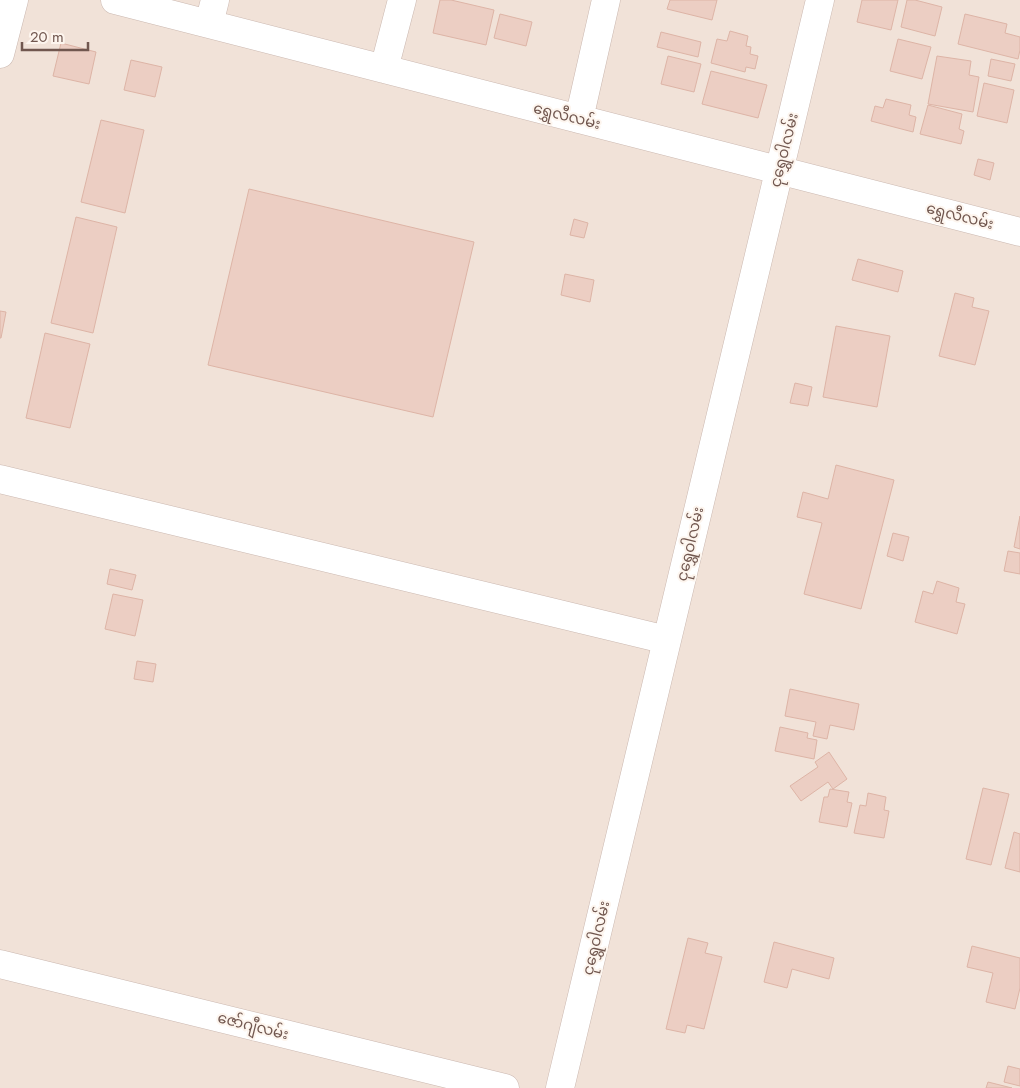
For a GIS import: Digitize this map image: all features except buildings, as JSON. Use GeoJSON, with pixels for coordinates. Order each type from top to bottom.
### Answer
{"type":"FeatureCollection","features":[{"type":"Feature","properties":{"kind":"street"},"geometry":{"type":"LineString","coordinates":[[0,54],[14,0]]}},
{"type":"Feature","properties":{"kind":"street","name":"ရွှေလီလမ်း"},"geometry":{"type":"LineString","coordinates":[[115,0],[212,12],[384,69],[1020,232]]}},
{"type":"Feature","properties":{"kind":"street"},"geometry":{"type":"LineString","coordinates":[[384,69],[402,0]]}},
{"type":"Feature","properties":{"kind":"street"},"geometry":{"type":"LineString","coordinates":[[579,119],[606,0]]}},
{"type":"Feature","properties":{"kind":"street","name":"ငုရွှေဝါလမ်း"},"geometry":{"type":"LineString","coordinates":[[560,1088],[820,0]]}},
{"type":"Feature","properties":{"kind":"street"},"geometry":{"type":"LineString","coordinates":[[0,479],[667,640]]}},
{"type":"Feature","properties":{"kind":"street","name":"ဇော်ဂျီလမ်း"},"geometry":{"type":"LineString","coordinates":[[0,964],[505,1088]]}},
{"type":"Feature","properties":{"kind":"shaded area"},"geometry":{"type":"Polygon","coordinates":[[[0,0],[1020,0],[1020,1088],[0,1088],[0,0]]]}}]}
